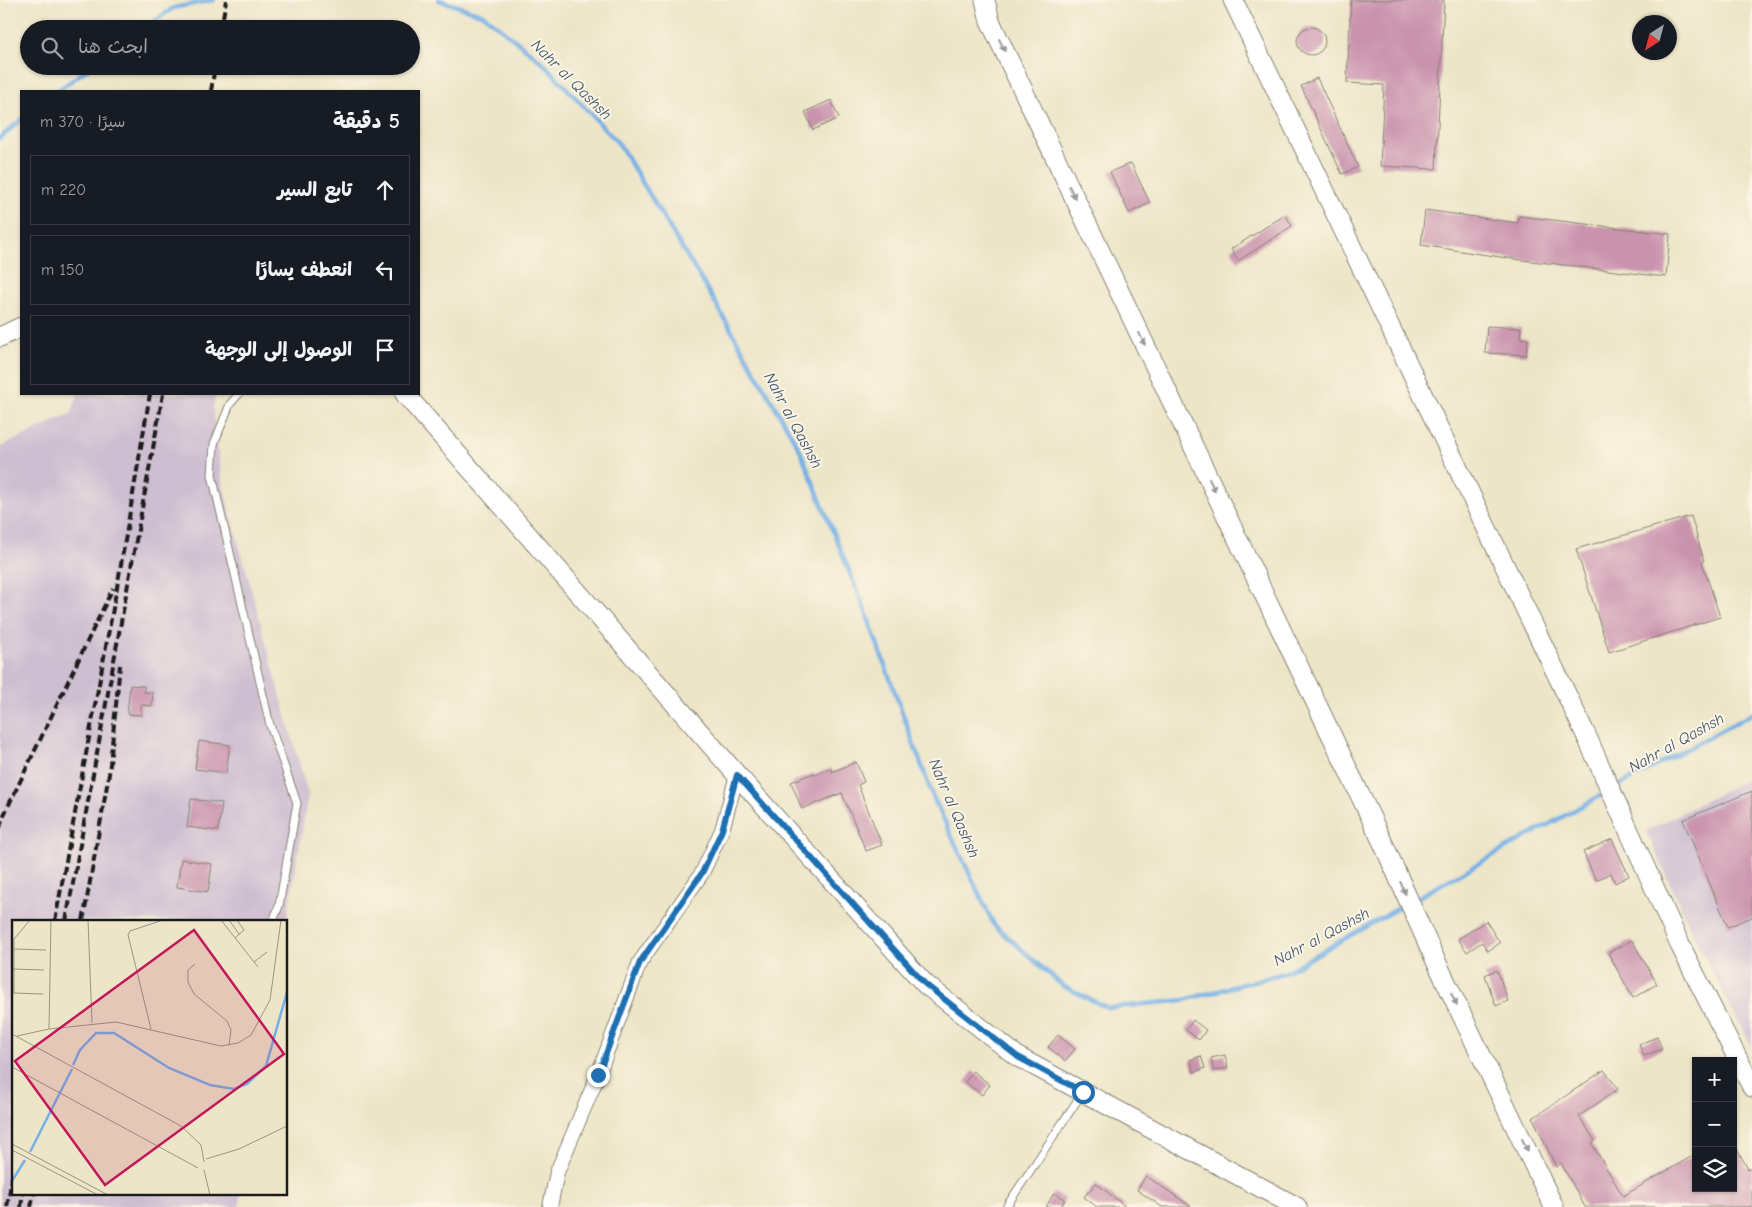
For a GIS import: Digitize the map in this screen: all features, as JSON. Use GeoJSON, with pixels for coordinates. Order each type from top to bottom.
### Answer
{"type":"FeatureCollection","features":[{"type":"Feature","properties":{"kind":"street"},"geometry":{"type":"LineString","coordinates":[[985,0],[990,21],[1383,843],[1433,955],[1554,1207]]}},
{"type":"Feature","properties":{"kind":"street"},"geometry":{"type":"LineString","coordinates":[[1233,0],[1586,735],[1680,945],[1752,1087]]}},
{"type":"Feature","properties":{"kind":"street"},"geometry":{"type":"LineString","coordinates":[[0,337],[20,327]]}},
{"type":"Feature","properties":{"kind":"street"},"geometry":{"type":"LineString","coordinates":[[407,395],[737,775],[925,984],[1018,1057],[1297,1207]]}},
{"type":"Feature","properties":{"kind":"street"},"geometry":{"type":"LineString","coordinates":[[550,1207],[557,1172],[598,1075],[640,962],[702,873],[722,830],[737,775]]}},
{"type":"Feature","properties":{"kind":"lane"},"geometry":{"type":"LineString","coordinates":[[238,395],[230,404],[214,444],[212,474],[270,726],[297,804],[280,906],[273,920]]}},
{"type":"Feature","properties":{"kind":"lane"},"geometry":{"type":"LineString","coordinates":[[1006,1207],[1083,1092]]}},
{"type":"Feature","properties":{"kind":"shaded area"},"geometry":{"type":"Polygon","coordinates":[[[78,395],[216,395],[213,408],[222,483],[308,795],[287,920],[12,920],[12,1194],[241,1194],[239,1207],[0,1207],[0,447],[72,413],[78,395]]]}},
{"type":"Feature","properties":{"kind":"shaded area"},"geometry":{"type":"Polygon","coordinates":[[[1752,777],[1752,1047],[1699,947],[1646,831],[1752,777]]]}},
{"type":"Feature","properties":{"kind":"building"},"geometry":{"type":"Polygon","coordinates":[[[1351,0],[1444,0],[1436,169],[1380,166],[1384,85],[1347,83],[1351,0]]]}},
{"type":"Feature","properties":{"kind":"building"},"geometry":{"type":"Polygon","coordinates":[[[1311,27],[1321,31],[1325,41],[1321,51],[1311,55],[1301,51],[1297,41],[1301,31],[1311,27]]]}},
{"type":"Feature","properties":{"kind":"building"},"geometry":{"type":"Polygon","coordinates":[[[1317,78],[1358,167],[1342,174],[1301,86],[1317,78]]]}},
{"type":"Feature","properties":{"kind":"building"},"geometry":{"type":"Polygon","coordinates":[[[831,100],[839,118],[813,130],[805,112],[831,100]]]}},
{"type":"Feature","properties":{"kind":"building"},"geometry":{"type":"Polygon","coordinates":[[[1131,163],[1150,203],[1129,213],[1110,172],[1131,163]]]}},
{"type":"Feature","properties":{"kind":"building"},"geometry":{"type":"Polygon","coordinates":[[[1425,210],[1518,223],[1519,216],[1670,234],[1666,277],[1514,259],[1421,245],[1425,210]]]}},
{"type":"Feature","properties":{"kind":"building"},"geometry":{"type":"Polygon","coordinates":[[[1285,215],[1292,226],[1238,261],[1231,249],[1285,215]]]}},
{"type":"Feature","properties":{"kind":"building"},"geometry":{"type":"Polygon","coordinates":[[[1487,326],[1521,328],[1520,338],[1528,339],[1526,355],[1485,353],[1487,326]]]}},
{"type":"Feature","properties":{"kind":"building"},"geometry":{"type":"Polygon","coordinates":[[[1691,516],[1704,561],[1702,562],[1720,617],[1609,652],[1576,549],[1691,516]]]}},
{"type":"Feature","properties":{"kind":"building"},"geometry":{"type":"Polygon","coordinates":[[[130,685],[144,686],[144,692],[153,693],[152,706],[141,705],[141,715],[127,714],[130,685]]]}},
{"type":"Feature","properties":{"kind":"building"},"geometry":{"type":"Polygon","coordinates":[[[199,741],[230,745],[226,773],[195,769],[199,741]]]}},
{"type":"Feature","properties":{"kind":"building"},"geometry":{"type":"Polygon","coordinates":[[[856,762],[864,782],[858,785],[882,845],[866,851],[842,793],[802,809],[791,782],[831,768],[832,772],[856,762]]]}},
{"type":"Feature","properties":{"kind":"building"},"geometry":{"type":"Polygon","coordinates":[[[1752,791],[1752,917],[1728,927],[1683,820],[1752,791]]]}},
{"type":"Feature","properties":{"kind":"building"},"geometry":{"type":"Polygon","coordinates":[[[191,799],[222,803],[218,831],[187,827],[191,799]]]}},
{"type":"Feature","properties":{"kind":"building"},"geometry":{"type":"Polygon","coordinates":[[[1612,839],[1629,876],[1615,883],[1611,873],[1596,880],[1583,852],[1612,839]]]}},
{"type":"Feature","properties":{"kind":"building"},"geometry":{"type":"Polygon","coordinates":[[[181,859],[212,864],[208,892],[177,887],[181,859]]]}},
{"type":"Feature","properties":{"kind":"building"},"geometry":{"type":"Polygon","coordinates":[[[1486,921],[1500,943],[1488,951],[1482,942],[1467,952],[1458,939],[1486,921]]]}},
{"type":"Feature","properties":{"kind":"building"},"geometry":{"type":"Polygon","coordinates":[[[1632,940],[1657,984],[1633,998],[1608,953],[1632,940]]]}},
{"type":"Feature","properties":{"kind":"building"},"geometry":{"type":"Polygon","coordinates":[[[1497,970],[1508,1001],[1496,1006],[1485,975],[1497,970]]]}},
{"type":"Feature","properties":{"kind":"building"},"geometry":{"type":"Polygon","coordinates":[[[1193,1020],[1206,1030],[1199,1040],[1186,1030],[1193,1020]]]}},
{"type":"Feature","properties":{"kind":"building"},"geometry":{"type":"Polygon","coordinates":[[[1058,1035],[1075,1049],[1065,1061],[1048,1047],[1058,1035]]]}},
{"type":"Feature","properties":{"kind":"building"},"geometry":{"type":"Polygon","coordinates":[[[1657,1037],[1662,1049],[1644,1056],[1639,1044],[1657,1037]]]}},
{"type":"Feature","properties":{"kind":"building"},"geometry":{"type":"Polygon","coordinates":[[[1225,1055],[1228,1068],[1214,1071],[1211,1058],[1225,1055]]]}},
{"type":"Feature","properties":{"kind":"building"},"geometry":{"type":"Polygon","coordinates":[[[1201,1056],[1205,1068],[1194,1072],[1190,1060],[1201,1056]]]}},
{"type":"Feature","properties":{"kind":"building"},"geometry":{"type":"Polygon","coordinates":[[[1604,1070],[1618,1089],[1579,1116],[1595,1141],[1592,1144],[1623,1196],[1692,1156],[1692,1192],[1737,1192],[1737,1149],[1748,1169],[1752,1167],[1752,1207],[1585,1207],[1561,1163],[1556,1167],[1533,1118],[1604,1070]]]}},
{"type":"Feature","properties":{"kind":"building"},"geometry":{"type":"Polygon","coordinates":[[[973,1071],[990,1085],[982,1095],[965,1082],[973,1071]]]}},
{"type":"Feature","properties":{"kind":"building"},"geometry":{"type":"Polygon","coordinates":[[[1146,1176],[1192,1207],[1162,1207],[1137,1190],[1146,1176]]]}},
{"type":"Feature","properties":{"kind":"building"},"geometry":{"type":"Polygon","coordinates":[[[1096,1183],[1126,1207],[1097,1207],[1084,1197],[1096,1183]]]}},
{"type":"Feature","properties":{"kind":"building"},"geometry":{"type":"Polygon","coordinates":[[[1054,1193],[1065,1199],[1061,1207],[1046,1207],[1054,1193]]]}},
{"type":"Feature","properties":{"kind":"waterway","name":"Nahr al Qashsh"},"geometry":{"type":"LineString","coordinates":[[156,20],[173,8],[214,0]]}},
{"type":"Feature","properties":{"kind":"waterway","name":"Nahr al Qashsh"},"geometry":{"type":"LineString","coordinates":[[439,0],[484,15],[543,63],[619,144],[719,309],[800,450],[865,610],[933,797],[994,925],[1063,986],[1108,1008],[1184,1000],[1284,973],[1406,904]]}},
{"type":"Feature","properties":{"kind":"waterway","name":"Nahr al Qashsh"},"geometry":{"type":"LineString","coordinates":[[58,90],[79,75]]}},
{"type":"Feature","properties":{"kind":"waterway","name":"Nahr al Qashsh"},"geometry":{"type":"LineString","coordinates":[[0,138],[20,121]]}},
{"type":"Feature","properties":{"kind":"waterway","name":"Nahr al Qashsh"},"geometry":{"type":"LineString","coordinates":[[1614,788],[1752,714]]}},
{"type":"Feature","properties":{"kind":"waterway","name":"Nahr al Qashsh"},"geometry":{"type":"LineString","coordinates":[[1413,900],[1607,792]]}},
{"type":"Feature","properties":{"kind":"railway"},"geometry":{"type":"LineString","coordinates":[[223,20],[226,0]]}},
{"type":"Feature","properties":{"kind":"railway"},"geometry":{"type":"LineString","coordinates":[[211,90],[214,75]]}},
{"type":"Feature","properties":{"kind":"railway"},"geometry":{"type":"LineString","coordinates":[[55,920],[119,576],[150,395]]}},
{"type":"Feature","properties":{"kind":"railway"},"geometry":{"type":"LineString","coordinates":[[66,920],[163,395]]}},
{"type":"Feature","properties":{"kind":"railway"},"geometry":{"type":"LineString","coordinates":[[0,828],[2,819],[113,588]]}},
{"type":"Feature","properties":{"kind":"railway"},"geometry":{"type":"LineString","coordinates":[[83,920],[109,774],[120,665]]}},
{"type":"Feature","properties":{"kind":"railway"},"geometry":{"type":"LineString","coordinates":[[7,1207],[12,1178]]}},
{"type":"Feature","properties":{"kind":"railway"},"geometry":{"type":"LineString","coordinates":[[21,1207],[23,1194]]}},
{"type":"Feature","properties":{"kind":"railway"},"geometry":{"type":"LineString","coordinates":[[31,1207],[34,1194]]}},
{"type":"Feature","properties":{"kind":"route"},"geometry":{"type":"LineString","coordinates":[[598,1075],[640,962],[702,873],[722,830],[737,775],[925,984],[1018,1057],[1083,1092]]}}]}
